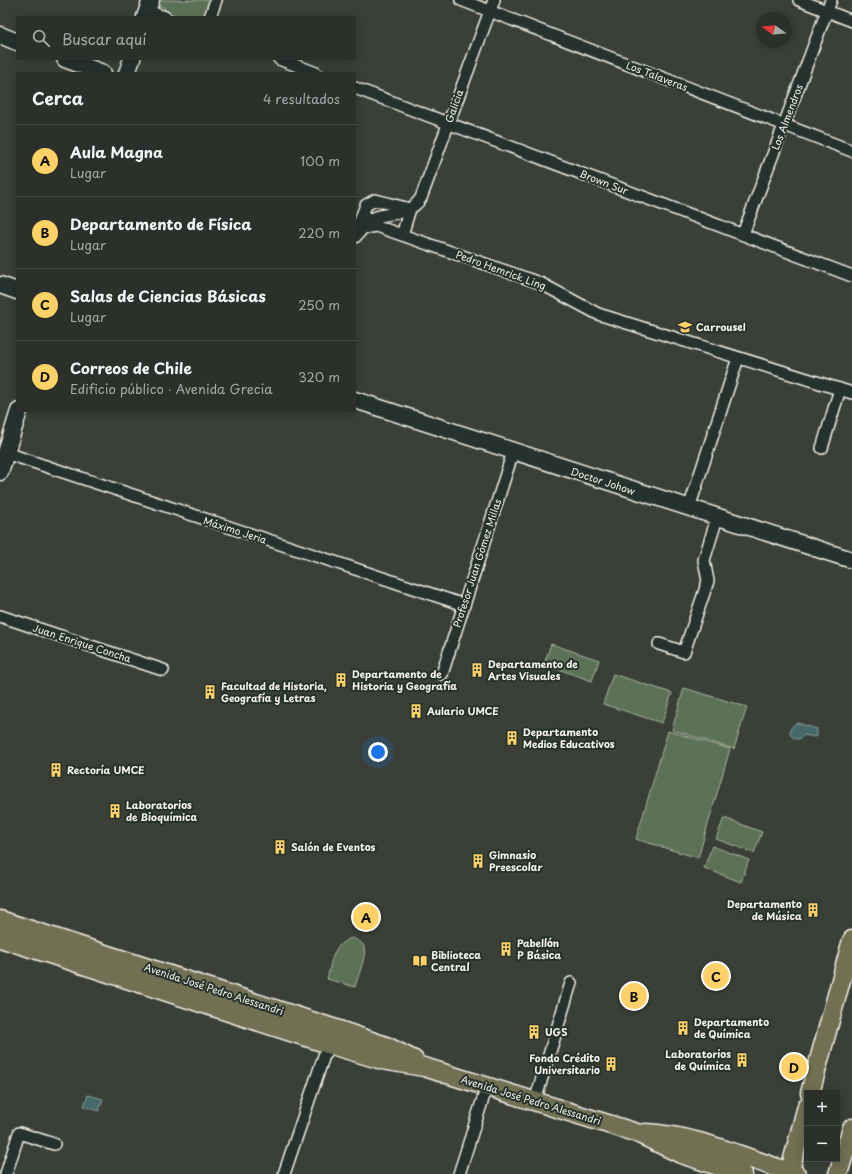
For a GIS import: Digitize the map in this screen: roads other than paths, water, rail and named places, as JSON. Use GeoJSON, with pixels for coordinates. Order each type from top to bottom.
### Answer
{"type":"FeatureCollection","features":[{"type":"Feature","properties":{"kind":"main road","name":"Avenida José Pedro Alessandri"},"geometry":{"type":"LineString","coordinates":[[0,920],[331,1036],[382,1060],[424,1067],[637,1133],[681,1154],[703,1168],[743,1174]]}},
{"type":"Feature","properties":{"kind":"main road","name":"Avenida José Pedro Alessandri"},"geometry":{"type":"LineString","coordinates":[[0,938],[331,1036]]}},
{"type":"Feature","properties":{"kind":"main road"},"geometry":{"type":"LineString","coordinates":[[811,1090],[852,940]]}},
{"type":"Feature","properties":{"kind":"main road"},"geometry":{"type":"LineString","coordinates":[[791,1173],[804,1119]]}},
{"type":"Feature","properties":{"kind":"main road"},"geometry":{"type":"LineString","coordinates":[[838,1174],[852,1128]]}},
{"type":"Feature","properties":{"kind":"main road","name":"Avenida José Pedro Alessandri"},"geometry":{"type":"LineString","coordinates":[[637,1133],[662,1134],[685,1138],[791,1173]]}},
{"type":"Feature","properties":{"kind":"street"},"geometry":{"type":"LineString","coordinates":[[210,16],[216,0]]}},
{"type":"Feature","properties":{"kind":"street","name":"Los Talaveras"},"geometry":{"type":"LineString","coordinates":[[461,0],[852,152]]}},
{"type":"Feature","properties":{"kind":"street","name":"Galicia"},"geometry":{"type":"LineString","coordinates":[[402,234],[410,209],[417,204],[424,191],[494,0]]}},
{"type":"Feature","properties":{"kind":"street"},"geometry":{"type":"LineString","coordinates":[[799,0],[852,21]]}},
{"type":"Feature","properties":{"kind":"street","name":"Los Almendros"},"geometry":{"type":"LineString","coordinates":[[743,234],[831,0]]}},
{"type":"Feature","properties":{"kind":"street"},"geometry":{"type":"LineString","coordinates":[[148,9],[163,16]]}},
{"type":"Feature","properties":{"kind":"street"},"geometry":{"type":"LineString","coordinates":[[0,35],[16,42]]}},
{"type":"Feature","properties":{"kind":"street"},"geometry":{"type":"LineString","coordinates":[[68,60],[100,72]]}},
{"type":"Feature","properties":{"kind":"street"},"geometry":{"type":"LineString","coordinates":[[127,72],[132,60]]}},
{"type":"Feature","properties":{"kind":"street"},"geometry":{"type":"LineString","coordinates":[[282,60],[313,72]]}},
{"type":"Feature","properties":{"kind":"street","name":"Brown Sur"},"geometry":{"type":"LineString","coordinates":[[356,88],[852,276]]}},
{"type":"Feature","properties":{"kind":"street"},"geometry":{"type":"LineString","coordinates":[[356,233],[363,210],[371,202],[380,200],[410,209]]}},
{"type":"Feature","properties":{"kind":"street"},"geometry":{"type":"LineString","coordinates":[[356,235],[362,226],[369,220],[410,209]]}},
{"type":"Feature","properties":{"kind":"street","name":"Pedro Hemrick Ling"},"geometry":{"type":"LineString","coordinates":[[356,235],[363,228],[376,226],[402,234],[540,283],[598,314],[852,393]]}},
{"type":"Feature","properties":{"kind":"street"},"geometry":{"type":"LineString","coordinates":[[0,285],[16,291]]}},
{"type":"Feature","properties":{"kind":"street"},"geometry":{"type":"LineString","coordinates":[[689,508],[738,358]]}},
{"type":"Feature","properties":{"kind":"street"},"geometry":{"type":"LineString","coordinates":[[822,448],[840,389]]}},
{"type":"Feature","properties":{"kind":"street","name":"Doctor Johow"},"geometry":{"type":"LineString","coordinates":[[356,400],[717,518],[852,560]]}},
{"type":"Feature","properties":{"kind":"street"},"geometry":{"type":"LineString","coordinates":[[0,472],[20,412]]}},
{"type":"Feature","properties":{"kind":"street","name":"Profesor Juan Gómez Millas"},"geometry":{"type":"LineString","coordinates":[[442,674],[513,452]]}},
{"type":"Feature","properties":{"kind":"street","name":"Máximo Jeria"},"geometry":{"type":"LineString","coordinates":[[6,453],[464,606]]}},
{"type":"Feature","properties":{"kind":"street"},"geometry":{"type":"LineString","coordinates":[[659,644],[684,652],[708,581],[704,560],[717,518]]}},
{"type":"Feature","properties":{"kind":"street","name":"Juan Enrique Concha"},"geometry":{"type":"LineString","coordinates":[[0,616],[163,670]]}},
{"type":"Feature","properties":{"kind":"street"},"geometry":{"type":"LineString","coordinates":[[535,1101],[571,983]]}},
{"type":"Feature","properties":{"kind":"street"},"geometry":{"type":"LineString","coordinates":[[284,1174],[331,1036]]}},
{"type":"Feature","properties":{"kind":"street"},"geometry":{"type":"LineString","coordinates":[[458,1174],[486,1086]]}},
{"type":"Feature","properties":{"kind":"street"},"geometry":{"type":"LineString","coordinates":[[6,1174],[19,1133],[54,1144]]}},
{"type":"Feature","properties":{"kind":"water"},"geometry":{"type":"Polygon","coordinates":[[[797,723],[817,729],[817,736],[814,737],[805,735],[799,739],[793,737],[790,730],[797,723]]]}},
{"type":"Feature","properties":{"kind":"water"},"geometry":{"type":"Polygon","coordinates":[[[88,1095],[103,1099],[99,1111],[84,1106],[88,1095]]]}},
{"type":"Feature","properties":{"kind":"place","name":"Carrousel"},"geometry":{"type":"Point","coordinates":[685,327]}},
{"type":"Feature","properties":{"kind":"place","name":"Departamento de Artes Visuales"},"geometry":{"type":"Point","coordinates":[477,670]}},
{"type":"Feature","properties":{"kind":"place","name":"Departamento de Historia y Geografía"},"geometry":{"type":"Point","coordinates":[341,680]}},
{"type":"Feature","properties":{"kind":"place","name":"Facultad de Historia, Geografía y Letras"},"geometry":{"type":"Point","coordinates":[210,692]}},
{"type":"Feature","properties":{"kind":"place","name":"Aulario UMCE"},"geometry":{"type":"Point","coordinates":[416,711]}},
{"type":"Feature","properties":{"kind":"place","name":"Departamento Medios Educativos"},"geometry":{"type":"Point","coordinates":[512,738]}},
{"type":"Feature","properties":{"kind":"place","name":"Rectoría UMCE"},"geometry":{"type":"Point","coordinates":[56,770]}},
{"type":"Feature","properties":{"kind":"place","name":"Laboratorios de Bioquímica"},"geometry":{"type":"Point","coordinates":[115,811]}},
{"type":"Feature","properties":{"kind":"place","name":"Salón de Eventos"},"geometry":{"type":"Point","coordinates":[280,847]}},
{"type":"Feature","properties":{"kind":"place","name":"Gimnasio Preescolar"},"geometry":{"type":"Point","coordinates":[478,861]}},
{"type":"Feature","properties":{"kind":"place","name":"Departamento de Música"},"geometry":{"type":"Point","coordinates":[813,910]}},
{"type":"Feature","properties":{"kind":"place","name":"Aula Magna"},"geometry":{"type":"Point","coordinates":[366,917]}},
{"type":"Feature","properties":{"kind":"place","name":"Pabellón P Básica"},"geometry":{"type":"Point","coordinates":[506,949]}},
{"type":"Feature","properties":{"kind":"place","name":"Biblioteca Central"},"geometry":{"type":"Point","coordinates":[420,961]}},
{"type":"Feature","properties":{"kind":"place","name":"Salas de Ciencias Básicas"},"geometry":{"type":"Point","coordinates":[716,976]}},
{"type":"Feature","properties":{"kind":"place","name":"Departamento de Física"},"geometry":{"type":"Point","coordinates":[634,996]}},
{"type":"Feature","properties":{"kind":"place","name":"Departamento de Química"},"geometry":{"type":"Point","coordinates":[683,1028]}},
{"type":"Feature","properties":{"kind":"place","name":"UGS"},"geometry":{"type":"Point","coordinates":[534,1032]}},
{"type":"Feature","properties":{"kind":"place","name":"Laboratorios de Química"},"geometry":{"type":"Point","coordinates":[742,1060]}},
{"type":"Feature","properties":{"kind":"place","name":"Fondo Crédito Universitario"},"geometry":{"type":"Point","coordinates":[611,1064]}},
{"type":"Feature","properties":{"kind":"place","name":"Correos de Chile"},"geometry":{"type":"Point","coordinates":[794,1067]}}]}
